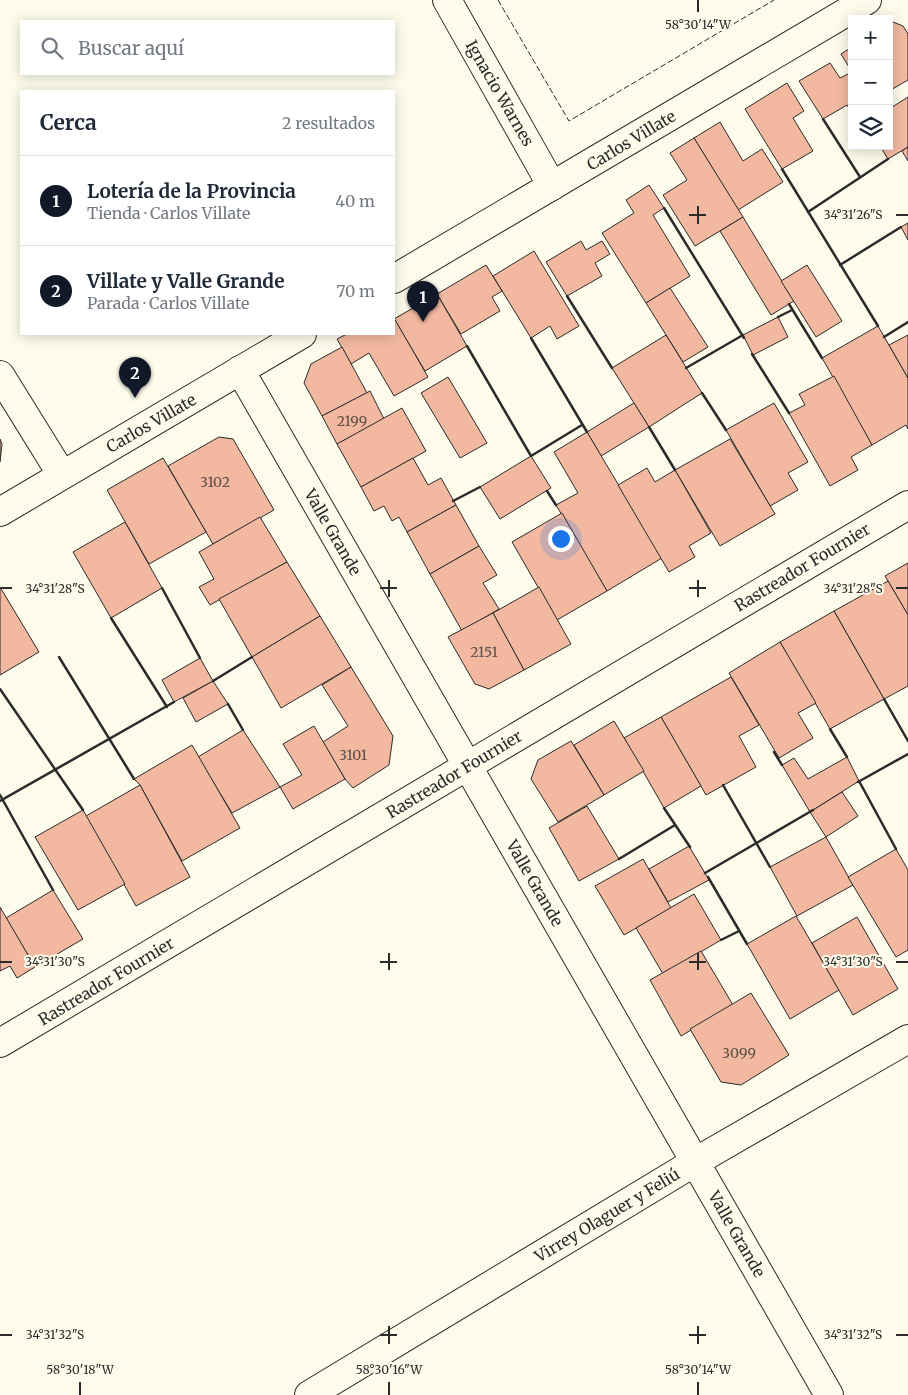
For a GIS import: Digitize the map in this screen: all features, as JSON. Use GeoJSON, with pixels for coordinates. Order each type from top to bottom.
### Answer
{"type":"FeatureCollection","features":[{"type":"Feature","properties":{"kind":"street","name":"Ignacio Warnes"},"geometry":{"type":"LineString","coordinates":[[447,0],[552,186]]}},
{"type":"Feature","properties":{"kind":"street","name":"Carlos Villate"},"geometry":{"type":"LineString","coordinates":[[395,278],[868,0]]}},
{"type":"Feature","properties":{"kind":"street","name":"Carlos Villate"},"geometry":{"type":"LineString","coordinates":[[0,512],[300,335]]}},
{"type":"Feature","properties":{"kind":"street","name":"Valle Grande"},"geometry":{"type":"LineString","coordinates":[[240,370],[829,1395]]}},
{"type":"Feature","properties":{"kind":"street"},"geometry":{"type":"LineString","coordinates":[[0,375],[62,475]]}},
{"type":"Feature","properties":{"kind":"street","name":"Rastreador Fournier"},"geometry":{"type":"LineString","coordinates":[[0,1043],[908,505]]}},
{"type":"Feature","properties":{"kind":"street","name":"Virrey Olaguer y Feliú"},"geometry":{"type":"LineString","coordinates":[[309,1395],[695,1162],[908,1039]]}},
{"type":"Feature","properties":{"kind":"building"},"geometry":{"type":"Polygon","coordinates":[[[893,22],[903,26],[908,34],[908,80],[893,89],[893,22]]]}},
{"type":"Feature","properties":{"kind":"building"},"geometry":{"type":"Polygon","coordinates":[[[848,50],[848,65],[841,54],[848,50]]]}},
{"type":"Feature","properties":{"kind":"building"},"geometry":{"type":"Polygon","coordinates":[[[830,63],[840,78],[848,74],[848,107],[847,105],[823,119],[799,81],[830,63]]]}},
{"type":"Feature","properties":{"kind":"building"},"geometry":{"type":"Polygon","coordinates":[[[787,83],[804,111],[793,118],[813,151],[782,169],[745,109],[787,83]]]}},
{"type":"Feature","properties":{"kind":"building"},"geometry":{"type":"Polygon","coordinates":[[[908,97],[908,147],[888,159],[882,150],[893,150],[893,106],[908,97]]]}},
{"type":"Feature","properties":{"kind":"building"},"geometry":{"type":"Polygon","coordinates":[[[720,122],[743,161],[762,149],[783,182],[738,210],[694,138],[720,122]]]}},
{"type":"Feature","properties":{"kind":"building"},"geometry":{"type":"Polygon","coordinates":[[[694,138],[743,217],[695,246],[663,195],[687,180],[670,153],[694,138]]]}},
{"type":"Feature","properties":{"kind":"building"},"geometry":{"type":"Polygon","coordinates":[[[908,147],[908,161],[902,151],[908,147]]]}},
{"type":"Feature","properties":{"kind":"building"},"geometry":{"type":"Polygon","coordinates":[[[649,185],[664,208],[653,215],[690,276],[646,303],[602,233],[634,213],[626,200],[649,185]]]}},
{"type":"Feature","properties":{"kind":"building"},"geometry":{"type":"Polygon","coordinates":[[[743,217],[794,301],[771,315],[720,231],[743,217]]]}},
{"type":"Feature","properties":{"kind":"building"},"geometry":{"type":"Polygon","coordinates":[[[908,223],[908,240],[901,227],[908,223]]]}},
{"type":"Feature","properties":{"kind":"building"},"geometry":{"type":"Polygon","coordinates":[[[581,241],[586,250],[602,241],[610,254],[595,263],[602,276],[567,296],[546,262],[581,241]]]}},
{"type":"Feature","properties":{"kind":"building"},"geometry":{"type":"Polygon","coordinates":[[[534,251],[579,326],[557,339],[550,326],[531,338],[493,276],[534,251]]]}},
{"type":"Feature","properties":{"kind":"building"},"geometry":{"type":"Polygon","coordinates":[[[486,265],[502,291],[492,297],[500,311],[461,334],[437,294],[486,265]]]}},
{"type":"Feature","properties":{"kind":"building"},"geometry":{"type":"Polygon","coordinates":[[[807,265],[842,321],[816,337],[781,281],[807,265]]]}},
{"type":"Feature","properties":{"kind":"building"},"geometry":{"type":"Polygon","coordinates":[[[670,288],[708,347],[683,362],[646,303],[670,288]]]}},
{"type":"Feature","properties":{"kind":"building"},"geometry":{"type":"Polygon","coordinates":[[[437,294],[467,346],[425,371],[395,318],[437,294]]]}},
{"type":"Feature","properties":{"kind":"building"},"geometry":{"type":"Polygon","coordinates":[[[778,317],[788,337],[753,355],[743,335],[778,317]]]}},
{"type":"Feature","properties":{"kind":"building"},"geometry":{"type":"Polygon","coordinates":[[[395,320],[428,377],[394,396],[369,353],[351,364],[337,339],[345,335],[395,335],[395,320]]]}},
{"type":"Feature","properties":{"kind":"building"},"geometry":{"type":"Polygon","coordinates":[[[878,326],[908,378],[908,429],[906,425],[872,445],[822,358],[878,326]]]}},
{"type":"Feature","properties":{"kind":"building"},"geometry":{"type":"Polygon","coordinates":[[[666,335],[702,393],[649,427],[612,368],[666,335]]]}},
{"type":"Feature","properties":{"kind":"building"},"geometry":{"type":"Polygon","coordinates":[[[908,335],[908,378],[889,345],[908,335]]]}},
{"type":"Feature","properties":{"kind":"building"},"geometry":{"type":"Polygon","coordinates":[[[342,347],[367,393],[322,416],[304,383],[311,364],[342,347]]]}},
{"type":"Feature","properties":{"kind":"building"},"geometry":{"type":"Polygon","coordinates":[[[834,376],[872,445],[851,457],[858,470],[830,486],[789,413],[805,405],[799,394],[834,376]]]}},
{"type":"Feature","properties":{"kind":"building"},"geometry":{"type":"Polygon","coordinates":[[[448,377],[487,443],[460,458],[421,393],[448,377]]]}},
{"type":"Feature","properties":{"kind":"building"},"geometry":{"type":"Polygon","coordinates":[[[370,391],[384,419],[337,444],[322,416],[370,391]]]}},
{"type":"Feature","properties":{"kind":"building"},"geometry":{"type":"Polygon","coordinates":[[[634,403],[649,427],[601,456],[587,432],[634,403]]]}},
{"type":"Feature","properties":{"kind":"building"},"geometry":{"type":"Polygon","coordinates":[[[774,403],[808,462],[788,473],[798,490],[770,506],[726,430],[774,403]]]}},
{"type":"Feature","properties":{"kind":"building"},"geometry":{"type":"Polygon","coordinates":[[[402,408],[426,451],[361,487],[337,444],[402,408]]]}},
{"type":"Feature","properties":{"kind":"building"},"geometry":{"type":"Polygon","coordinates":[[[587,432],[662,558],[607,591],[556,505],[578,493],[554,452],[587,432]]]}},
{"type":"Feature","properties":{"kind":"building"},"geometry":{"type":"Polygon","coordinates":[[[219,437],[233,439],[274,510],[213,544],[168,466],[219,437]]]}},
{"type":"Feature","properties":{"kind":"building"},"geometry":{"type":"Polygon","coordinates":[[[0,439],[2,444],[0,462],[0,439]]]}},
{"type":"Feature","properties":{"kind":"building"},"geometry":{"type":"Polygon","coordinates":[[[730,439],[775,514],[720,546],[675,470],[730,439]]]}},
{"type":"Feature","properties":{"kind":"building"},"geometry":{"type":"Polygon","coordinates":[[[531,456],[551,488],[500,519],[480,487],[531,456]]]}},
{"type":"Feature","properties":{"kind":"building"},"geometry":{"type":"Polygon","coordinates":[[[163,458],[206,532],[149,564],[107,490],[163,458]]]}},
{"type":"Feature","properties":{"kind":"building"},"geometry":{"type":"Polygon","coordinates":[[[413,458],[428,485],[441,478],[456,505],[407,532],[399,517],[392,521],[384,506],[374,511],[361,487],[413,458]]]}},
{"type":"Feature","properties":{"kind":"building"},"geometry":{"type":"Polygon","coordinates":[[[647,468],[655,482],[675,470],[711,533],[689,546],[695,557],[669,572],[618,485],[647,468]]]}},
{"type":"Feature","properties":{"kind":"building"},"geometry":{"type":"Polygon","coordinates":[[[456,505],[479,546],[430,574],[407,532],[456,505]]]}},
{"type":"Feature","properties":{"kind":"building"},"geometry":{"type":"Polygon","coordinates":[[[562,513],[607,591],[557,620],[512,542],[562,513]]]}},
{"type":"Feature","properties":{"kind":"building"},"geometry":{"type":"Polygon","coordinates":[[[260,517],[287,562],[210,605],[199,587],[214,579],[199,552],[260,517]]]}},
{"type":"Feature","properties":{"kind":"building"},"geometry":{"type":"Polygon","coordinates":[[[125,522],[162,588],[111,618],[73,552],[125,522]]]}},
{"type":"Feature","properties":{"kind":"building"},"geometry":{"type":"Polygon","coordinates":[[[479,546],[497,575],[483,583],[499,609],[462,631],[430,574],[479,546]]]}},
{"type":"Feature","properties":{"kind":"building"},"geometry":{"type":"Polygon","coordinates":[[[287,562],[320,616],[252,657],[219,599],[287,562]]]}},
{"type":"Feature","properties":{"kind":"building"},"geometry":{"type":"Polygon","coordinates":[[[908,563],[908,615],[885,576],[908,563]]]}},
{"type":"Feature","properties":{"kind":"building"},"geometry":{"type":"Polygon","coordinates":[[[888,581],[908,615],[908,686],[884,699],[834,611],[888,581]]]}},
{"type":"Feature","properties":{"kind":"building"},"geometry":{"type":"Polygon","coordinates":[[[0,587],[39,652],[0,675],[0,587]]]}},
{"type":"Feature","properties":{"kind":"building"},"geometry":{"type":"Polygon","coordinates":[[[539,587],[571,644],[524,670],[493,613],[539,587]]]}},
{"type":"Feature","properties":{"kind":"building"},"geometry":{"type":"Polygon","coordinates":[[[834,611],[884,699],[830,729],[780,642],[834,611]]]}},
{"type":"Feature","properties":{"kind":"building"},"geometry":{"type":"Polygon","coordinates":[[[493,613],[524,670],[489,689],[475,684],[448,637],[493,613]]]}},
{"type":"Feature","properties":{"kind":"building"},"geometry":{"type":"Polygon","coordinates":[[[320,616],[351,667],[281,708],[252,657],[320,616]]]}},
{"type":"Feature","properties":{"kind":"building"},"geometry":{"type":"Polygon","coordinates":[[[780,642],[816,703],[798,713],[813,738],[779,758],[729,673],[780,642]]]}},
{"type":"Feature","properties":{"kind":"building"},"geometry":{"type":"Polygon","coordinates":[[[200,658],[213,681],[174,702],[162,680],[200,658]]]}},
{"type":"Feature","properties":{"kind":"building"},"geometry":{"type":"Polygon","coordinates":[[[351,667],[393,736],[389,765],[353,788],[345,779],[323,742],[348,726],[322,685],[351,667]]]}},
{"type":"Feature","properties":{"kind":"building"},"geometry":{"type":"Polygon","coordinates":[[[731,677],[759,725],[739,736],[756,767],[706,795],[661,717],[731,677]]]}},
{"type":"Feature","properties":{"kind":"building"},"geometry":{"type":"Polygon","coordinates":[[[213,681],[228,704],[196,722],[183,698],[213,681]]]}},
{"type":"Feature","properties":{"kind":"building"},"geometry":{"type":"Polygon","coordinates":[[[661,717],[701,786],[664,808],[624,738],[661,717]]]}},
{"type":"Feature","properties":{"kind":"building"},"geometry":{"type":"Polygon","coordinates":[[[614,721],[644,771],[604,795],[574,745],[614,721]]]}},
{"type":"Feature","properties":{"kind":"building"},"geometry":{"type":"Polygon","coordinates":[[[314,726],[345,779],[293,809],[280,787],[302,775],[283,744],[314,726]]]}},
{"type":"Feature","properties":{"kind":"building"},"geometry":{"type":"Polygon","coordinates":[[[243,730],[280,787],[232,813],[198,757],[243,730]]]}},
{"type":"Feature","properties":{"kind":"building"},"geometry":{"type":"Polygon","coordinates":[[[571,741],[604,795],[558,822],[531,779],[538,760],[571,741]]]}},
{"type":"Feature","properties":{"kind":"building"},"geometry":{"type":"Polygon","coordinates":[[[192,745],[240,828],[182,861],[140,785],[134,779],[192,745]]]}},
{"type":"Feature","properties":{"kind":"building"},"geometry":{"type":"Polygon","coordinates":[[[847,757],[859,781],[810,812],[782,765],[794,758],[808,779],[847,757]]]}},
{"type":"Feature","properties":{"kind":"building"},"geometry":{"type":"Polygon","coordinates":[[[140,785],[190,877],[136,906],[86,816],[140,785]]]}},
{"type":"Feature","properties":{"kind":"building"},"geometry":{"type":"Polygon","coordinates":[[[842,792],[858,816],[826,837],[810,812],[842,792]]]}},
{"type":"Feature","properties":{"kind":"building"},"geometry":{"type":"Polygon","coordinates":[[[587,806],[619,859],[579,881],[549,828],[587,806]]]}},
{"type":"Feature","properties":{"kind":"building"},"geometry":{"type":"Polygon","coordinates":[[[83,810],[125,884],[78,910],[35,837],[83,810]]]}},
{"type":"Feature","properties":{"kind":"building"},"geometry":{"type":"Polygon","coordinates":[[[826,837],[853,885],[797,916],[770,867],[826,837]]]}},
{"type":"Feature","properties":{"kind":"building"},"geometry":{"type":"Polygon","coordinates":[[[689,846],[709,880],[668,902],[649,869],[689,846]]]}},
{"type":"Feature","properties":{"kind":"building"},"geometry":{"type":"Polygon","coordinates":[[[896,849],[908,870],[908,950],[896,957],[848,877],[896,849]]]}},
{"type":"Feature","properties":{"kind":"building"},"geometry":{"type":"Polygon","coordinates":[[[643,859],[671,908],[624,935],[595,886],[643,859]]]}},
{"type":"Feature","properties":{"kind":"building"},"geometry":{"type":"Polygon","coordinates":[[[53,890],[83,939],[35,967],[6,918],[53,890]]]}},
{"type":"Feature","properties":{"kind":"building"},"geometry":{"type":"Polygon","coordinates":[[[694,894],[721,940],[663,974],[636,928],[694,894]]]}},
{"type":"Feature","properties":{"kind":"building"},"geometry":{"type":"Polygon","coordinates":[[[0,907],[35,967],[17,978],[10,966],[0,971],[0,907]]]}},
{"type":"Feature","properties":{"kind":"building"},"geometry":{"type":"Polygon","coordinates":[[[796,916],[839,990],[790,1019],[747,944],[796,916]]]}},
{"type":"Feature","properties":{"kind":"building"},"geometry":{"type":"Polygon","coordinates":[[[857,917],[898,989],[853,1015],[812,943],[857,917]]]}},
{"type":"Feature","properties":{"kind":"building"},"geometry":{"type":"Polygon","coordinates":[[[701,951],[733,1005],[681,1036],[650,980],[701,951]]]}},
{"type":"Feature","properties":{"kind":"building"},"geometry":{"type":"Polygon","coordinates":[[[751,993],[789,1055],[741,1085],[721,1082],[690,1029],[751,993]]]}},
{"type":"Feature","properties":{"kind":"fence"},"geometry":{"type":"LineString","coordinates":[[498,0],[569,121],[774,0]]}},
{"type":"Feature","properties":{"kind":"wall"},"geometry":{"type":"LineString","coordinates":[[823,119],[860,177]]}},
{"type":"Feature","properties":{"kind":"wall"},"geometry":{"type":"LineString","coordinates":[[808,212],[888,159]]}},
{"type":"Feature","properties":{"kind":"wall"},"geometry":{"type":"LineString","coordinates":[[782,169],[878,326]]}},
{"type":"Feature","properties":{"kind":"wall"},"geometry":{"type":"LineString","coordinates":[[664,208],[744,338]]}},
{"type":"Feature","properties":{"kind":"wall"},"geometry":{"type":"LineString","coordinates":[[840,265],[901,227]]}},
{"type":"Feature","properties":{"kind":"wall"},"geometry":{"type":"LineString","coordinates":[[567,296],[612,368]]}},
{"type":"Feature","properties":{"kind":"wall"},"geometry":{"type":"LineString","coordinates":[[789,304],[822,358]]}},
{"type":"Feature","properties":{"kind":"wall"},"geometry":{"type":"LineString","coordinates":[[778,317],[792,310]]}},
{"type":"Feature","properties":{"kind":"wall"},"geometry":{"type":"LineString","coordinates":[[884,337],[908,322]]}},
{"type":"Feature","properties":{"kind":"wall"},"geometry":{"type":"LineString","coordinates":[[686,368],[743,335]]}},
{"type":"Feature","properties":{"kind":"wall"},"geometry":{"type":"LineString","coordinates":[[531,338],[587,432]]}},
{"type":"Feature","properties":{"kind":"wall"},"geometry":{"type":"LineString","coordinates":[[467,346],[531,456],[582,425]]}},
{"type":"Feature","properties":{"kind":"wall"},"geometry":{"type":"LineString","coordinates":[[752,354],[789,413]]}},
{"type":"Feature","properties":{"kind":"wall"},"geometry":{"type":"LineString","coordinates":[[702,393],[726,430]]}},
{"type":"Feature","properties":{"kind":"wall"},"geometry":{"type":"LineString","coordinates":[[649,427],[675,470]]}},
{"type":"Feature","properties":{"kind":"wall"},"geometry":{"type":"LineString","coordinates":[[453,501],[480,487]]}},
{"type":"Feature","properties":{"kind":"wall"},"geometry":{"type":"LineString","coordinates":[[547,491],[556,505]]}},
{"type":"Feature","properties":{"kind":"wall"},"geometry":{"type":"LineString","coordinates":[[162,588],[200,658]]}},
{"type":"Feature","properties":{"kind":"wall"},"geometry":{"type":"LineString","coordinates":[[111,618],[167,707]]}},
{"type":"Feature","properties":{"kind":"wall"},"geometry":{"type":"LineString","coordinates":[[59,657],[134,779]]}},
{"type":"Feature","properties":{"kind":"wall"},"geometry":{"type":"LineString","coordinates":[[213,681],[252,657]]}},
{"type":"Feature","properties":{"kind":"wall"},"geometry":{"type":"LineString","coordinates":[[0,689],[83,810]]}},
{"type":"Feature","properties":{"kind":"wall"},"geometry":{"type":"LineString","coordinates":[[884,699],[908,741]]}},
{"type":"Feature","properties":{"kind":"wall"},"geometry":{"type":"LineString","coordinates":[[0,801],[174,702]]}},
{"type":"Feature","properties":{"kind":"wall"},"geometry":{"type":"LineString","coordinates":[[228,704],[243,730]]}},
{"type":"Feature","properties":{"kind":"wall"},"geometry":{"type":"LineString","coordinates":[[830,729],[847,757]]}},
{"type":"Feature","properties":{"kind":"wall"},"geometry":{"type":"LineString","coordinates":[[774,752],[782,765]]}},
{"type":"Feature","properties":{"kind":"wall"},"geometry":{"type":"LineString","coordinates":[[858,782],[908,754]]}},
{"type":"Feature","properties":{"kind":"wall"},"geometry":{"type":"LineString","coordinates":[[859,781],[896,849]]}},
{"type":"Feature","properties":{"kind":"wall"},"geometry":{"type":"LineString","coordinates":[[723,785],[770,867]]}},
{"type":"Feature","properties":{"kind":"wall"},"geometry":{"type":"LineString","coordinates":[[0,795],[53,890]]}},
{"type":"Feature","properties":{"kind":"wall"},"geometry":{"type":"LineString","coordinates":[[664,808],[690,847]]}},
{"type":"Feature","properties":{"kind":"wall"},"geometry":{"type":"LineString","coordinates":[[705,873],[813,810]]}},
{"type":"Feature","properties":{"kind":"wall"},"geometry":{"type":"LineString","coordinates":[[619,859],[675,825]]}},
{"type":"Feature","properties":{"kind":"wall"},"geometry":{"type":"LineString","coordinates":[[708,877],[747,944]]}},
{"type":"Feature","properties":{"kind":"wall"},"geometry":{"type":"LineString","coordinates":[[721,940],[739,931]]}},
{"type":"Feature","properties":{"kind":"place","name":"Lotería de la Provincia"},"geometry":{"type":"Point","coordinates":[423,322]}},
{"type":"Feature","properties":{"kind":"place","name":"Villate y Valle Grande"},"geometry":{"type":"Point","coordinates":[135,398]}}]}
